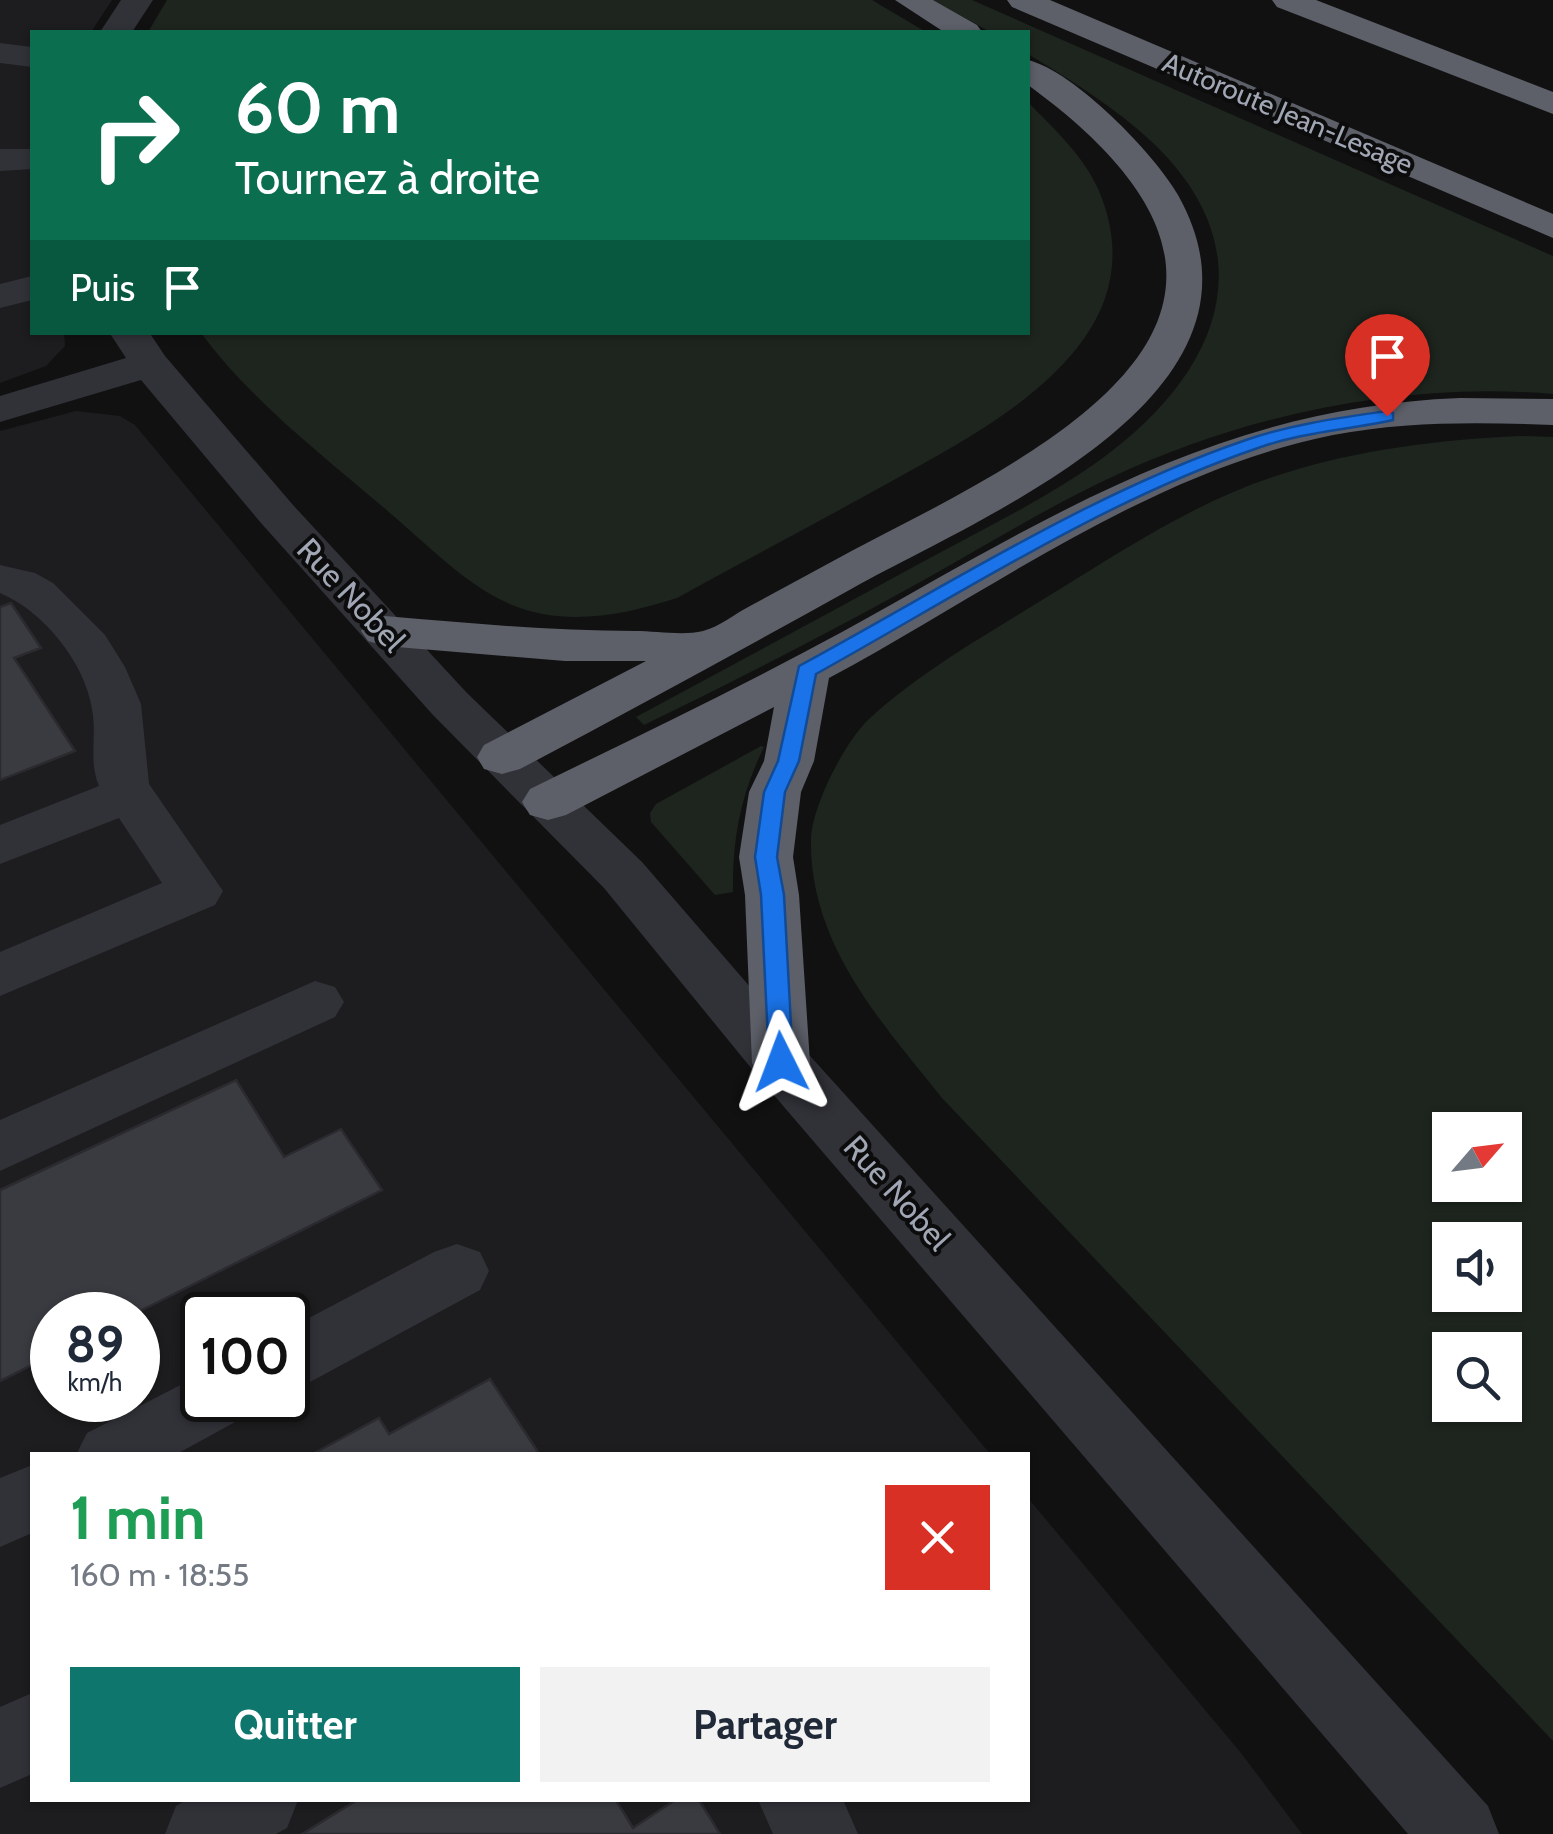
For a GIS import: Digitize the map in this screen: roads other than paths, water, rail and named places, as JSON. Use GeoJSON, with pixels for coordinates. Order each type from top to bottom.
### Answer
{"type":"FeatureCollection","features":[{"type":"Feature","properties":{"kind":"highway"},"geometry":{"type":"LineString","coordinates":[[911,0],[963,30]]}},
{"type":"Feature","properties":{"kind":"highway","name":"Autoroute Jean-Lesage"},"geometry":{"type":"LineString","coordinates":[[1023,0],[1473,192]]}},
{"type":"Feature","properties":{"kind":"highway"},"geometry":{"type":"LineString","coordinates":[[1288,0],[1548,102]]}},
{"type":"Feature","properties":{"kind":"highway"},"geometry":{"type":"LineString","coordinates":[[502,757],[713,646],[1055,456],[1110,416],[1150,371],[1166,347],[1184,298],[1184,249],[1172,212],[1149,174],[1126,147],[1030,71]]}},
{"type":"Feature","properties":{"kind":"highway"},"geometry":{"type":"LineString","coordinates":[[548,802],[806,670],[1083,516],[1198,462],[1308,428],[1354,419],[1474,410],[1553,412]]}},
{"type":"Feature","properties":{"kind":"highway"},"geometry":{"type":"LineString","coordinates":[[386,630],[566,646],[713,646]]}},
{"type":"Feature","properties":{"kind":"highway"},"geometry":{"type":"LineString","coordinates":[[781,1062],[772,895],[766,857],[775,792],[789,761],[806,670]]}},
{"type":"Feature","properties":{"kind":"street"},"geometry":{"type":"LineString","coordinates":[[117,30],[136,0]]}},
{"type":"Feature","properties":{"kind":"street"},"geometry":{"type":"LineString","coordinates":[[0,53],[30,56]]}},
{"type":"Feature","properties":{"kind":"street"},"geometry":{"type":"LineString","coordinates":[[0,160],[30,158]]}},
{"type":"Feature","properties":{"kind":"street"},"geometry":{"type":"LineString","coordinates":[[1473,192],[1553,223]]}},
{"type":"Feature","properties":{"kind":"street"},"geometry":{"type":"LineString","coordinates":[[0,296],[30,288]]}},
{"type":"Feature","properties":{"kind":"street"},"geometry":{"type":"LineString","coordinates":[[0,408],[139,348]]}},
{"type":"Feature","properties":{"kind":"street","name":"Rue Nobel"},"geometry":{"type":"LineString","coordinates":[[139,348],[277,514],[502,757],[622,875],[781,1062],[1460,1834]]}},
{"type":"Feature","properties":{"kind":"street"},"geometry":{"type":"LineString","coordinates":[[0,579],[27,585],[46,597],[66,618],[108,682],[119,720],[117,778],[196,891],[0,974]]}},
{"type":"Feature","properties":{"kind":"street"},"geometry":{"type":"LineString","coordinates":[[0,846],[129,794]]}},
{"type":"Feature","properties":{"kind":"street"},"geometry":{"type":"LineString","coordinates":[[0,1147],[315,1002]]}},
{"type":"Feature","properties":{"kind":"street"},"geometry":{"type":"LineString","coordinates":[[310,1349],[457,1272]]}},
{"type":"Feature","properties":{"kind":"street"},"geometry":{"type":"LineString","coordinates":[[118,1452],[180,1418]]}},
{"type":"Feature","properties":{"kind":"street"},"geometry":{"type":"LineString","coordinates":[[0,1750],[30,1732]]}},
{"type":"Feature","properties":{"kind":"street"},"geometry":{"type":"LineString","coordinates":[[204,1834],[256,1802]]}},
{"type":"Feature","properties":{"kind":"street"},"geometry":{"type":"LineString","coordinates":[[797,1802],[819,1834]]}}]}
